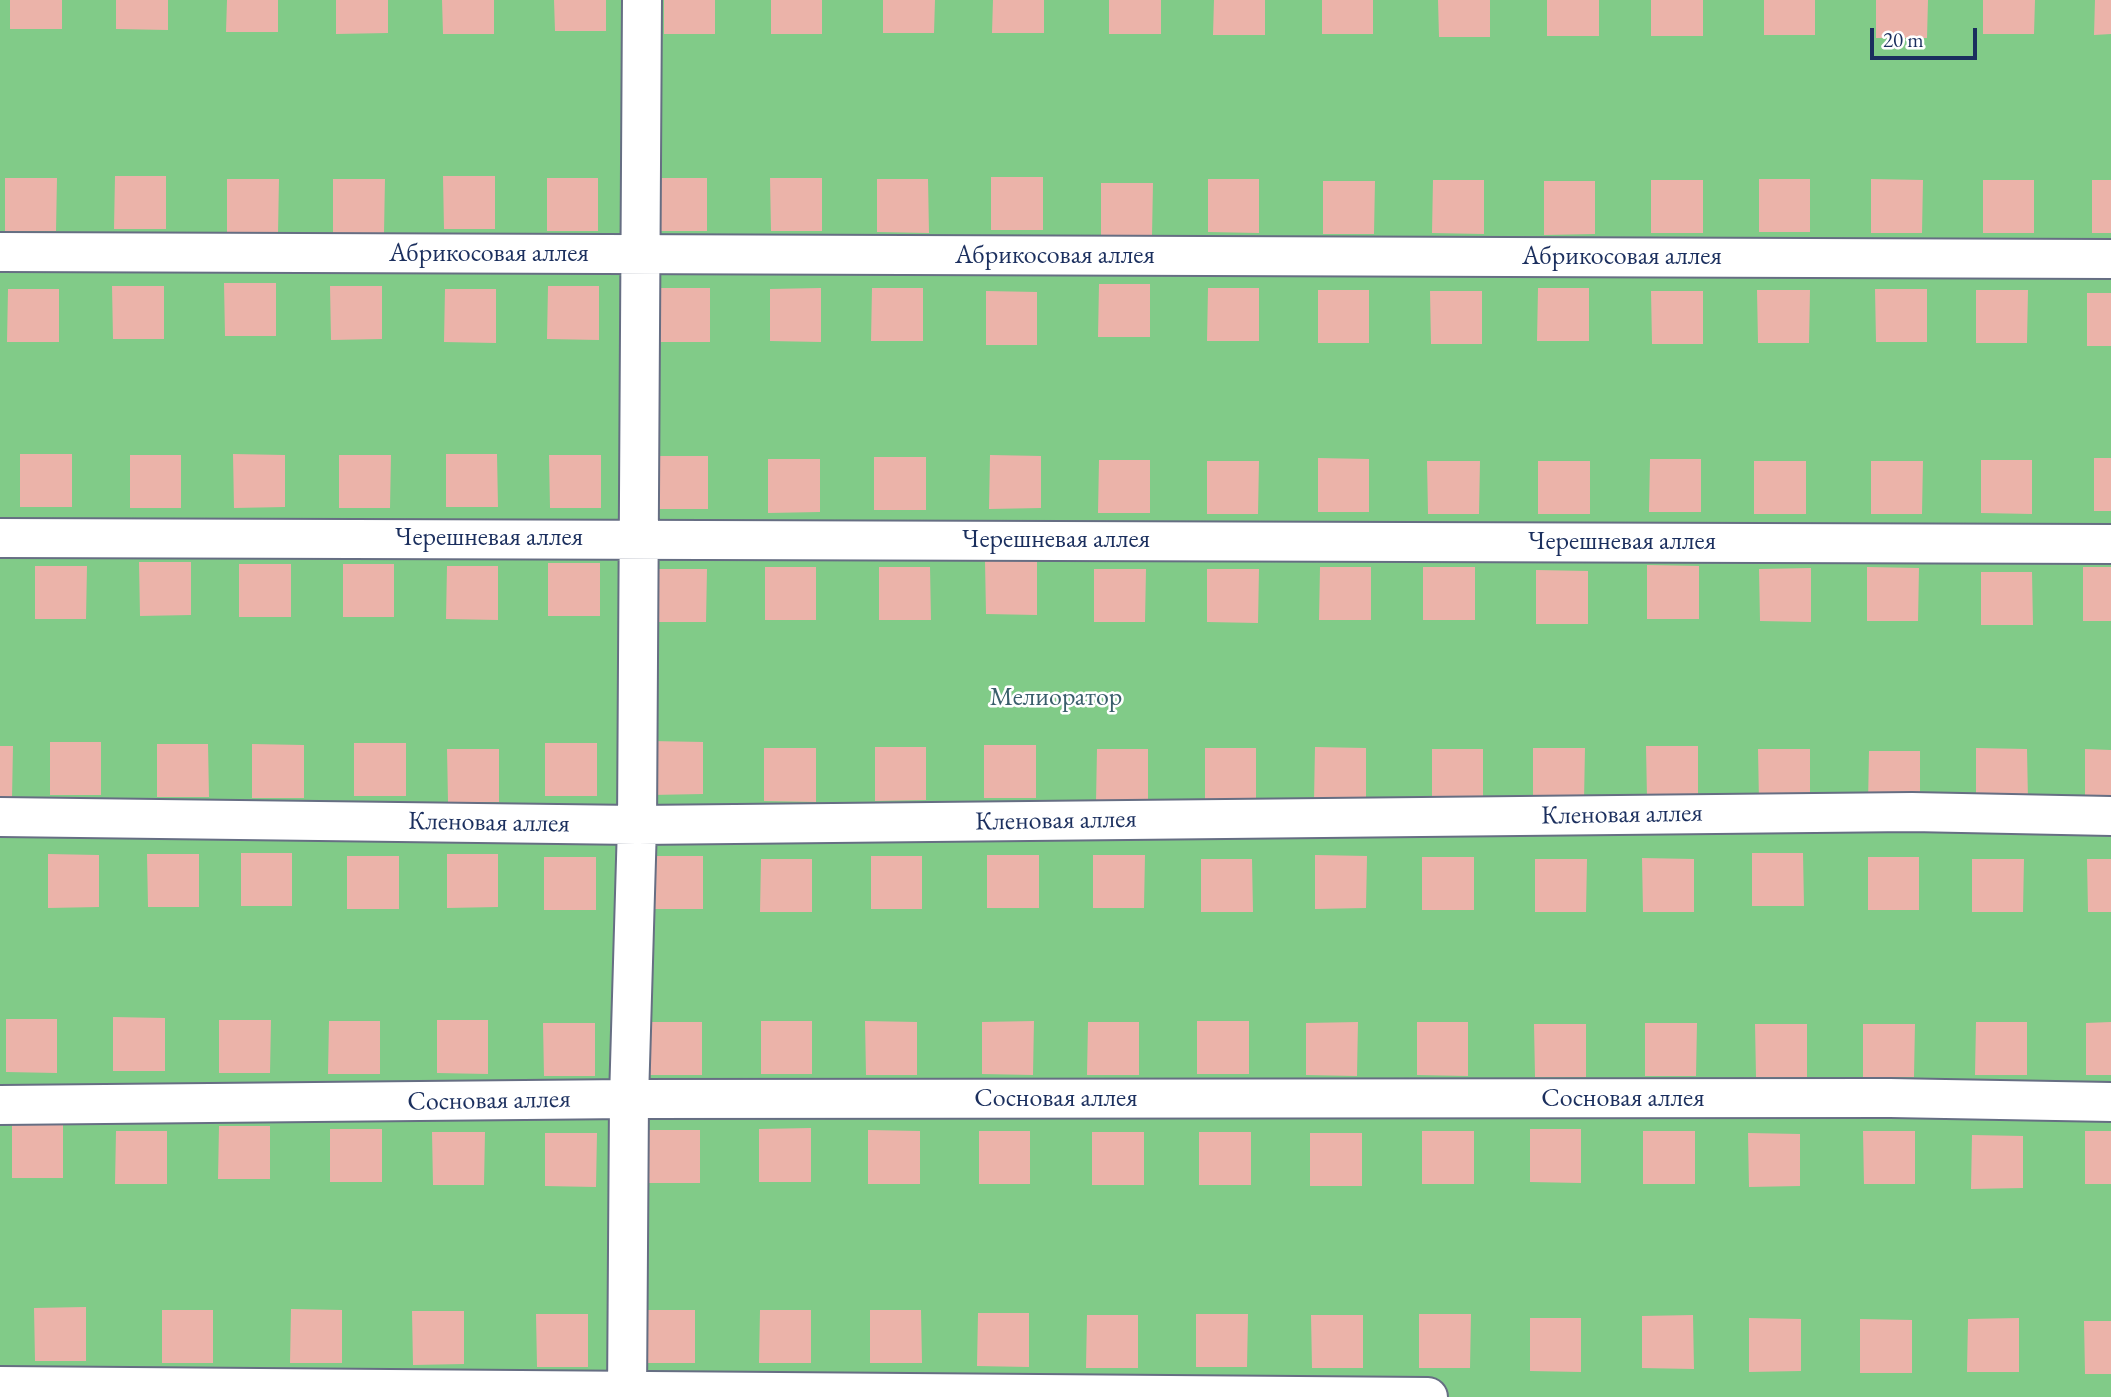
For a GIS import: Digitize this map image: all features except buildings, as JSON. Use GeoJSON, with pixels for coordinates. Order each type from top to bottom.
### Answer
{"type":"FeatureCollection","features":[{"type":"Feature","properties":{"kind":"street"},"geometry":{"type":"LineString","coordinates":[[627,1393],[629,1099],[637,825],[642,0]]}},
{"type":"Feature","properties":{"kind":"street","name":"Абрикосовая аллея"},"geometry":{"type":"LineString","coordinates":[[0,252],[2111,259]]}},
{"type":"Feature","properties":{"kind":"street","name":"Черешневая аллея"},"geometry":{"type":"LineString","coordinates":[[0,538],[2111,544]]}},
{"type":"Feature","properties":{"kind":"street","name":"Кленовая аллея"},"geometry":{"type":"LineString","coordinates":[[0,817],[637,825],[1898,812],[2111,816]]}},
{"type":"Feature","properties":{"kind":"street","name":"Сосновая аллея"},"geometry":{"type":"LineString","coordinates":[[0,1105],[629,1099],[1889,1098],[2111,1102]]}},
{"type":"Feature","properties":{"kind":"street"},"geometry":{"type":"LineString","coordinates":[[0,1385],[627,1393],[1428,1397]]}},
{"type":"Feature","properties":{"kind":"green space","name":"Мелиоратор"},"geometry":{"type":"Polygon","coordinates":[[[0,0],[2111,0],[2111,1397],[0,1397],[0,0]]]}}]}
